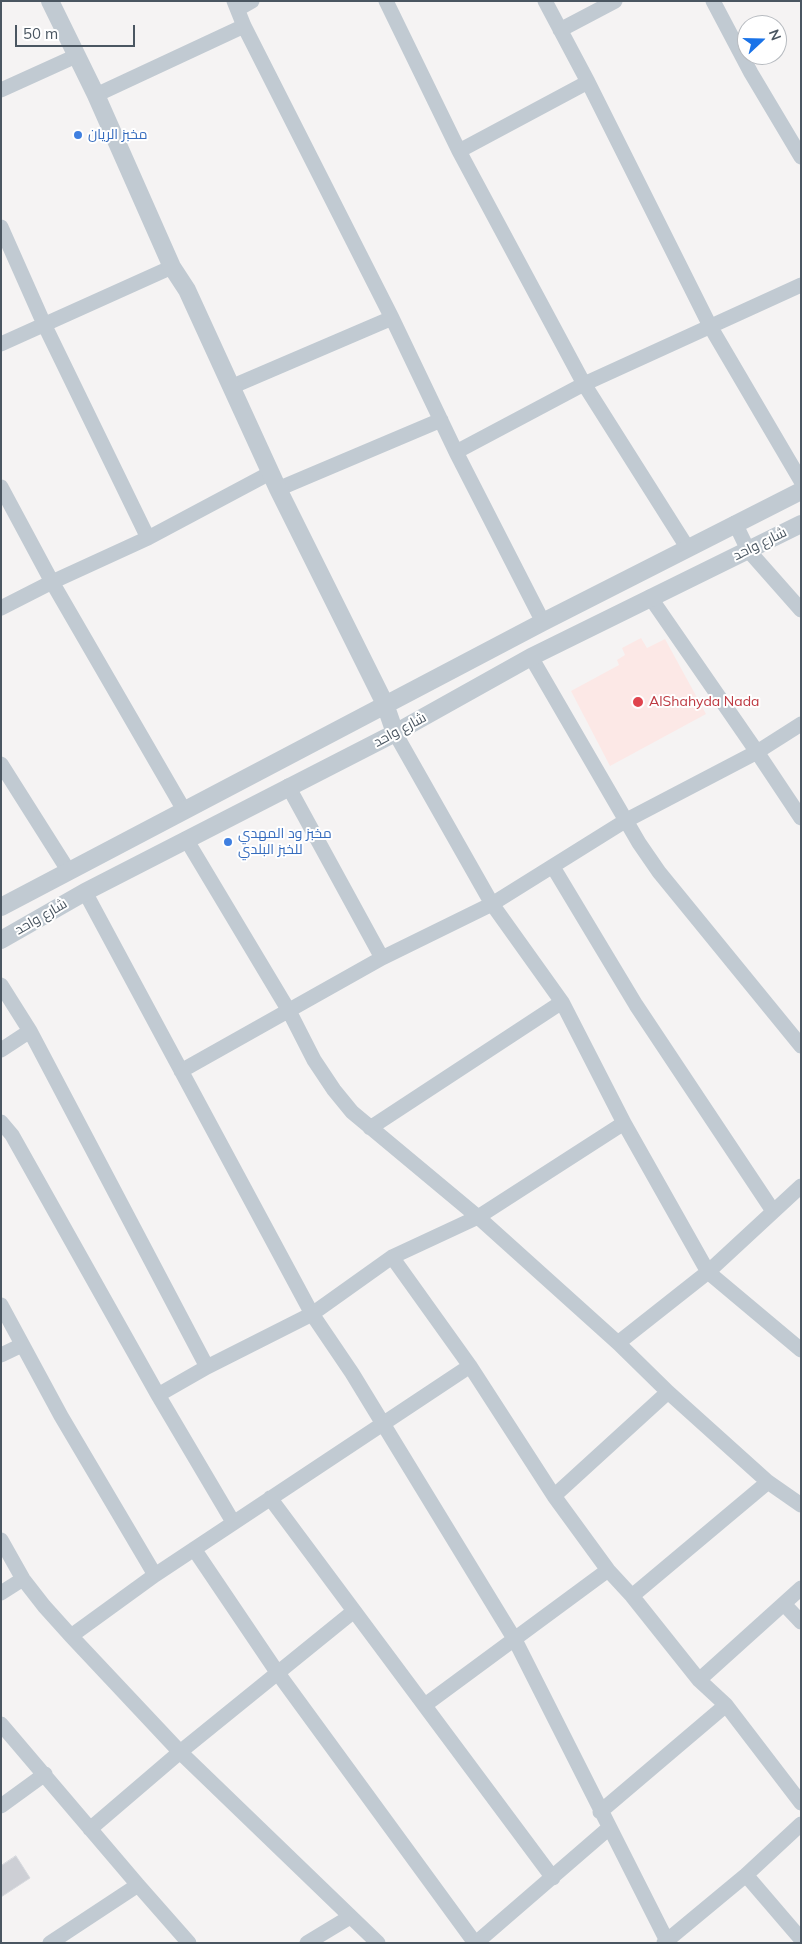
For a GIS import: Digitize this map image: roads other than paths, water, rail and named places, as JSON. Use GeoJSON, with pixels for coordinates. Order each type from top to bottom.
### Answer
{"type":"FeatureCollection","features":[{"type":"Feature","properties":{"kind":"street"},"geometry":{"type":"LineString","coordinates":[[50,1],[96,95],[172,267],[186,290],[270,473],[385,704],[395,733],[492,904],[562,1002],[624,1123],[708,1272],[801,1350]]}},
{"type":"Feature","properties":{"kind":"street"},"geometry":{"type":"LineString","coordinates":[[252,1],[236,5],[244,26],[392,318],[456,452],[543,622]]}},
{"type":"Feature","properties":{"kind":"street"},"geometry":{"type":"LineString","coordinates":[[386,1],[459,151],[584,384],[687,548]]}},
{"type":"Feature","properties":{"kind":"street"},"geometry":{"type":"LineString","coordinates":[[545,1],[588,82],[710,326],[801,481]]}},
{"type":"Feature","properties":{"kind":"street"},"geometry":{"type":"LineString","coordinates":[[560,30],[615,1]]}},
{"type":"Feature","properties":{"kind":"street"},"geometry":{"type":"LineString","coordinates":[[713,1],[801,157]]}},
{"type":"Feature","properties":{"kind":"street"},"geometry":{"type":"LineString","coordinates":[[96,95],[244,26]]}},
{"type":"Feature","properties":{"kind":"street"},"geometry":{"type":"LineString","coordinates":[[1,90],[76,56]]}},
{"type":"Feature","properties":{"kind":"street"},"geometry":{"type":"LineString","coordinates":[[459,151],[588,82]]}},
{"type":"Feature","properties":{"kind":"street"},"geometry":{"type":"LineString","coordinates":[[1,227],[44,324],[148,538]]}},
{"type":"Feature","properties":{"kind":"street"},"geometry":{"type":"LineString","coordinates":[[1,344],[172,267]]}},
{"type":"Feature","properties":{"kind":"street"},"geometry":{"type":"LineString","coordinates":[[456,452],[584,384],[801,285]]}},
{"type":"Feature","properties":{"kind":"street"},"geometry":{"type":"LineString","coordinates":[[231,387],[392,318]]}},
{"type":"Feature","properties":{"kind":"street"},"geometry":{"type":"LineString","coordinates":[[278,489],[441,420]]}},
{"type":"Feature","properties":{"kind":"street"},"geometry":{"type":"LineString","coordinates":[[1,608],[52,582],[148,538],[270,473]]}},
{"type":"Feature","properties":{"kind":"street"},"geometry":{"type":"LineString","coordinates":[[1,487],[52,582],[184,810]]}},
{"type":"Feature","properties":{"kind":"street","name":"شارع واحد"},"geometry":{"type":"LineString","coordinates":[[1,907],[385,704],[735,523],[801,491]]}},
{"type":"Feature","properties":{"kind":"street"},"geometry":{"type":"LineString","coordinates":[[735,523],[748,550],[801,610]]}},
{"type":"Feature","properties":{"kind":"street","name":"شارع واحد"},"geometry":{"type":"LineString","coordinates":[[1,940],[85,892],[288,786],[395,733],[532,657],[801,524]]}},
{"type":"Feature","properties":{"kind":"street"},"geometry":{"type":"LineString","coordinates":[[650,597],[801,818]]}},
{"type":"Feature","properties":{"kind":"street"},"geometry":{"type":"LineString","coordinates":[[532,657],[625,821],[659,872],[801,1046]]}},
{"type":"Feature","properties":{"kind":"street"},"geometry":{"type":"LineString","coordinates":[[181,1071],[382,958],[492,904],[625,821],[757,752],[801,724]]}},
{"type":"Feature","properties":{"kind":"street"},"geometry":{"type":"LineString","coordinates":[[1,764],[68,870]]}},
{"type":"Feature","properties":{"kind":"street"},"geometry":{"type":"LineString","coordinates":[[288,786],[382,958]]}},
{"type":"Feature","properties":{"kind":"street"},"geometry":{"type":"LineString","coordinates":[[186,839],[289,1011],[314,1060],[334,1090],[352,1112],[478,1217],[768,1482],[800,1503]]}},
{"type":"Feature","properties":{"kind":"street"},"geometry":{"type":"LineString","coordinates":[[553,867],[636,1005],[773,1212]]}},
{"type":"Feature","properties":{"kind":"street"},"geometry":{"type":"LineString","coordinates":[[85,892],[312,1314],[352,1373],[515,1640],[666,1942],[746,1875],[801,1824]]}},
{"type":"Feature","properties":{"kind":"street"},"geometry":{"type":"LineString","coordinates":[[1,985],[30,1030],[207,1367]]}},
{"type":"Feature","properties":{"kind":"street"},"geometry":{"type":"LineString","coordinates":[[370,1128],[562,1002]]}},
{"type":"Feature","properties":{"kind":"street"},"geometry":{"type":"LineString","coordinates":[[1,1050],[30,1030]]}},
{"type":"Feature","properties":{"kind":"street"},"geometry":{"type":"LineString","coordinates":[[1,1122],[6,1138],[233,1522]]}},
{"type":"Feature","properties":{"kind":"street"},"geometry":{"type":"LineString","coordinates":[[158,1395],[207,1367],[312,1314],[392,1257],[478,1217],[624,1123]]}},
{"type":"Feature","properties":{"kind":"street"},"geometry":{"type":"LineString","coordinates":[[618,1343],[708,1272],[801,1186]]}},
{"type":"Feature","properties":{"kind":"street"},"geometry":{"type":"LineString","coordinates":[[392,1257],[470,1366],[554,1496],[608,1570],[632,1596],[699,1680],[726,1705],[801,1802]]}},
{"type":"Feature","properties":{"kind":"street"},"geometry":{"type":"LineString","coordinates":[[1,1305],[61,1416],[155,1574]]}},
{"type":"Feature","properties":{"kind":"street"},"geometry":{"type":"LineString","coordinates":[[1,1355],[22,1345]]}},
{"type":"Feature","properties":{"kind":"street"},"geometry":{"type":"LineString","coordinates":[[71,1636],[155,1574],[470,1366]]}},
{"type":"Feature","properties":{"kind":"street"},"geometry":{"type":"LineString","coordinates":[[554,1496],[668,1392]]}},
{"type":"Feature","properties":{"kind":"street"},"geometry":{"type":"LineString","coordinates":[[632,1596],[768,1482]]}},
{"type":"Feature","properties":{"kind":"street"},"geometry":{"type":"LineString","coordinates":[[270,1498],[425,1705],[503,1814],[553,1878]]}},
{"type":"Feature","properties":{"kind":"street"},"geometry":{"type":"LineString","coordinates":[[1,1540],[23,1579],[71,1636],[180,1752],[378,1943]]}},
{"type":"Feature","properties":{"kind":"street"},"geometry":{"type":"LineString","coordinates":[[194,1549],[278,1672],[476,1943],[609,1828]]}},
{"type":"Feature","properties":{"kind":"street"},"geometry":{"type":"LineString","coordinates":[[425,1705],[608,1570]]}},
{"type":"Feature","properties":{"kind":"street"},"geometry":{"type":"LineString","coordinates":[[1,1593],[23,1579]]}},
{"type":"Feature","properties":{"kind":"street"},"geometry":{"type":"LineString","coordinates":[[699,1680],[801,1588]]}},
{"type":"Feature","properties":{"kind":"street"},"geometry":{"type":"LineString","coordinates":[[784,1604],[801,1622]]}},
{"type":"Feature","properties":{"kind":"street"},"geometry":{"type":"LineString","coordinates":[[90,1829],[180,1752],[354,1611]]}},
{"type":"Feature","properties":{"kind":"street"},"geometry":{"type":"LineString","coordinates":[[600,1812],[726,1705]]}},
{"type":"Feature","properties":{"kind":"street"},"geometry":{"type":"LineString","coordinates":[[1,1724],[190,1943]]}},
{"type":"Feature","properties":{"kind":"street"},"geometry":{"type":"LineString","coordinates":[[1,1806],[46,1774]]}},
{"type":"Feature","properties":{"kind":"street"},"geometry":{"type":"LineString","coordinates":[[746,1875],[801,1939]]}},
{"type":"Feature","properties":{"kind":"street"},"geometry":{"type":"LineString","coordinates":[[50,1943],[138,1885]]}},
{"type":"Feature","properties":{"kind":"street"},"geometry":{"type":"LineString","coordinates":[[307,1943],[350,1916]]}},
{"type":"Feature","properties":{"kind":"place","name":"مخبز الريان"},"geometry":{"type":"Point","coordinates":[78,135]}},
{"type":"Feature","properties":{"kind":"place","name":"AlShahyda Nada"},"geometry":{"type":"Point","coordinates":[638,702]}},
{"type":"Feature","properties":{"kind":"place","name":"مخبز ود المهدي للخبز البلدي"},"geometry":{"type":"Point","coordinates":[228,842]}}]}
